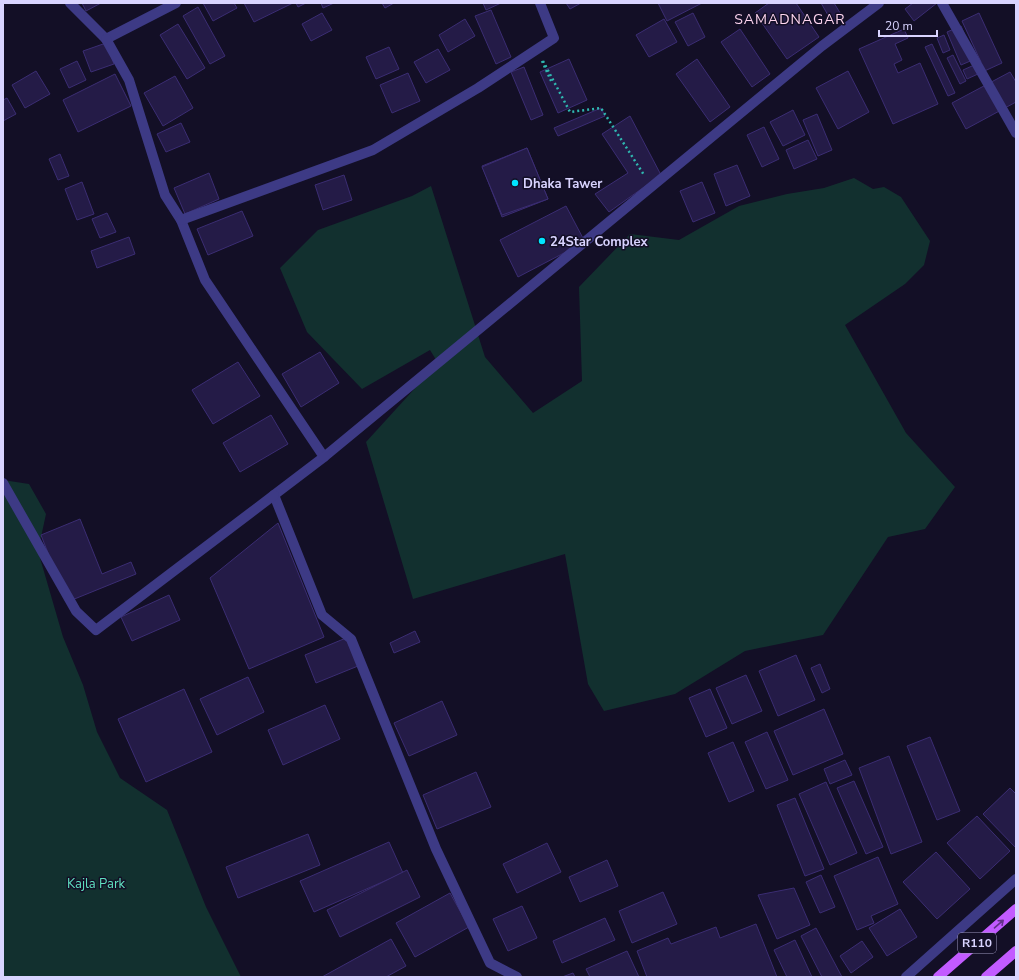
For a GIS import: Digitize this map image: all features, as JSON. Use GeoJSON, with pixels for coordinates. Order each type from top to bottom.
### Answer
{"type":"FeatureCollection","features":[{"type":"Feature","properties":{"kind":"main road","name":"R110"},"geometry":{"type":"LineString","coordinates":[[938,977],[1016,909]]}},
{"type":"Feature","properties":{"kind":"main road","name":"R110"},"geometry":{"type":"LineString","coordinates":[[986,977],[1016,951]]}},
{"type":"Feature","properties":{"kind":"street"},"geometry":{"type":"LineString","coordinates":[[70,3],[106,40],[129,80],[165,195],[181,220],[205,280],[324,457]]}},
{"type":"Feature","properties":{"kind":"street"},"geometry":{"type":"LineString","coordinates":[[106,40],[160,6],[176,3]]}},
{"type":"Feature","properties":{"kind":"street"},"geometry":{"type":"LineString","coordinates":[[181,220],[373,150],[478,88],[554,38],[540,3]]}},
{"type":"Feature","properties":{"kind":"street"},"geometry":{"type":"LineString","coordinates":[[3,483],[76,611],[96,630],[324,457],[822,46],[879,3]]}},
{"type":"Feature","properties":{"kind":"street"},"geometry":{"type":"LineString","coordinates":[[942,3],[1016,133]]}},
{"type":"Feature","properties":{"kind":"street"},"geometry":{"type":"LineString","coordinates":[[274,495],[322,614],[351,639],[436,849],[490,963],[517,977]]}},
{"type":"Feature","properties":{"kind":"street"},"geometry":{"type":"LineString","coordinates":[[906,977],[1016,879]]}},
{"type":"Feature","properties":{"kind":"path"},"geometry":{"type":"LineString","coordinates":[[536,49],[552,83]]}},
{"type":"Feature","properties":{"kind":"path"},"geometry":{"type":"LineString","coordinates":[[536,49],[570,112],[601,108],[652,187]]}},
{"type":"Feature","properties":{"kind":"green space"},"geometry":{"type":"Polygon","coordinates":[[[854,178],[873,189],[884,187],[901,197],[930,241],[924,265],[905,284],[845,325],[906,433],[955,487],[925,529],[888,537],[823,635],[745,651],[675,694],[604,711],[588,684],[565,554],[413,599],[366,442],[438,363],[430,350],[362,389],[307,332],[280,268],[318,230],[412,196],[431,186],[485,357],[533,413],[582,381],[579,287],[630,234],[679,240],[739,206],[787,194],[824,188],[854,178]]]}},
{"type":"Feature","properties":{"kind":"green space","name":"Kajla Park"},"geometry":{"type":"Polygon","coordinates":[[[3,480],[29,484],[46,514],[38,551],[63,637],[83,685],[97,732],[120,778],[167,810],[206,907],[241,977],[3,977],[3,480]]]}},
{"type":"Feature","properties":{"kind":"building"},"geometry":{"type":"Polygon","coordinates":[[[82,3],[101,3],[86,11],[82,3]]]}},
{"type":"Feature","properties":{"kind":"building"},"geometry":{"type":"Polygon","coordinates":[[[203,3],[234,3],[237,8],[213,21],[203,3]]]}},
{"type":"Feature","properties":{"kind":"building"},"geometry":{"type":"Polygon","coordinates":[[[244,3],[293,3],[254,22],[244,3]]]}},
{"type":"Feature","properties":{"kind":"building"},"geometry":{"type":"Polygon","coordinates":[[[296,3],[306,3],[298,7],[296,3]]]}},
{"type":"Feature","properties":{"kind":"building"},"geometry":{"type":"Polygon","coordinates":[[[321,3],[334,3],[323,8],[321,3]]]}},
{"type":"Feature","properties":{"kind":"building"},"geometry":{"type":"Polygon","coordinates":[[[382,3],[394,3],[385,8],[382,3]]]}},
{"type":"Feature","properties":{"kind":"building"},"geometry":{"type":"Polygon","coordinates":[[[483,3],[501,3],[486,10],[483,3]]]}},
{"type":"Feature","properties":{"kind":"building"},"geometry":{"type":"Polygon","coordinates":[[[566,3],[581,3],[570,9],[566,3]]]}},
{"type":"Feature","properties":{"kind":"building"},"geometry":{"type":"Polygon","coordinates":[[[658,3],[702,3],[667,21],[658,3]]]}},
{"type":"Feature","properties":{"kind":"building"},"geometry":{"type":"Polygon","coordinates":[[[769,3],[796,3],[819,37],[787,59],[755,13],[769,3]]]}},
{"type":"Feature","properties":{"kind":"building"},"geometry":{"type":"Polygon","coordinates":[[[821,3],[834,3],[842,16],[832,22],[821,3]]]}},
{"type":"Feature","properties":{"kind":"building"},"geometry":{"type":"Polygon","coordinates":[[[913,3],[937,3],[914,21],[905,9],[913,3]]]}},
{"type":"Feature","properties":{"kind":"building"},"geometry":{"type":"Polygon","coordinates":[[[198,7],[225,56],[210,64],[183,16],[198,7]]]}},
{"type":"Feature","properties":{"kind":"building"},"geometry":{"type":"Polygon","coordinates":[[[491,10],[511,57],[496,64],[475,16],[491,10]]]}},
{"type":"Feature","properties":{"kind":"building"},"geometry":{"type":"Polygon","coordinates":[[[322,13],[332,30],[311,41],[302,24],[322,13]]]}},
{"type":"Feature","properties":{"kind":"building"},"geometry":{"type":"Polygon","coordinates":[[[693,13],[705,37],[688,46],[675,22],[693,13]]]}},
{"type":"Feature","properties":{"kind":"building"},"geometry":{"type":"Polygon","coordinates":[[[979,13],[1002,63],[967,79],[963,70],[981,62],[962,21],[979,13]]]}},
{"type":"Feature","properties":{"kind":"building"},"geometry":{"type":"Polygon","coordinates":[[[465,19],[475,36],[448,52],[439,35],[465,19]]]}},
{"type":"Feature","properties":{"kind":"building"},"geometry":{"type":"Polygon","coordinates":[[[664,19],[677,42],[649,57],[636,35],[664,19]]]}},
{"type":"Feature","properties":{"kind":"building"},"geometry":{"type":"Polygon","coordinates":[[[178,24],[205,68],[187,79],[160,35],[178,24]]]}},
{"type":"Feature","properties":{"kind":"building"},"geometry":{"type":"Polygon","coordinates":[[[961,26],[975,59],[961,65],[947,32],[961,26]]]}},
{"type":"Feature","properties":{"kind":"building"},"geometry":{"type":"Polygon","coordinates":[[[740,29],[770,74],[752,87],[721,42],[740,29]]]}},
{"type":"Feature","properties":{"kind":"building"},"geometry":{"type":"Polygon","coordinates":[[[904,29],[908,38],[895,44],[902,60],[894,64],[898,73],[920,63],[938,104],[893,124],[859,49],[904,29]]]}},
{"type":"Feature","properties":{"kind":"building"},"geometry":{"type":"Polygon","coordinates":[[[944,35],[950,50],[943,53],[937,38],[944,35]]]}},
{"type":"Feature","properties":{"kind":"building"},"geometry":{"type":"Polygon","coordinates":[[[106,43],[114,64],[91,72],[83,51],[106,43]]]}},
{"type":"Feature","properties":{"kind":"building"},"geometry":{"type":"Polygon","coordinates":[[[932,44],[955,93],[948,96],[925,47],[932,44]]]}},
{"type":"Feature","properties":{"kind":"building"},"geometry":{"type":"Polygon","coordinates":[[[389,47],[399,69],[376,79],[366,57],[389,47]]]}},
{"type":"Feature","properties":{"kind":"building"},"geometry":{"type":"Polygon","coordinates":[[[438,49],[450,70],[426,83],[414,62],[438,49]]]}},
{"type":"Feature","properties":{"kind":"building"},"geometry":{"type":"Polygon","coordinates":[[[953,55],[966,81],[960,84],[947,58],[953,55]]]}},
{"type":"Feature","properties":{"kind":"building"},"geometry":{"type":"Polygon","coordinates":[[[569,59],[587,100],[558,113],[540,72],[569,59]]]}},
{"type":"Feature","properties":{"kind":"building"},"geometry":{"type":"Polygon","coordinates":[[[697,59],[730,107],[710,122],[676,74],[697,59]]]}},
{"type":"Feature","properties":{"kind":"building"},"geometry":{"type":"Polygon","coordinates":[[[77,61],[86,80],[69,88],[60,69],[77,61]]]}},
{"type":"Feature","properties":{"kind":"building"},"geometry":{"type":"Polygon","coordinates":[[[524,67],[543,115],[531,120],[511,72],[524,67]]]}},
{"type":"Feature","properties":{"kind":"building"},"geometry":{"type":"Polygon","coordinates":[[[36,71],[50,94],[25,108],[12,85],[36,71]]]}},
{"type":"Feature","properties":{"kind":"building"},"geometry":{"type":"Polygon","coordinates":[[[848,71],[869,112],[838,129],[816,88],[848,71]]]}},
{"type":"Feature","properties":{"kind":"building"},"geometry":{"type":"Polygon","coordinates":[[[1010,72],[1016,82],[1016,102],[966,129],[952,103],[1010,72]]]}},
{"type":"Feature","properties":{"kind":"building"},"geometry":{"type":"Polygon","coordinates":[[[408,73],[420,101],[392,113],[380,85],[408,73]]]}},
{"type":"Feature","properties":{"kind":"building"},"geometry":{"type":"Polygon","coordinates":[[[115,74],[131,106],[78,132],[63,100],[115,74]]]}},
{"type":"Feature","properties":{"kind":"building"},"geometry":{"type":"Polygon","coordinates":[[[175,76],[193,108],[163,126],[144,93],[175,76]]]}},
{"type":"Feature","properties":{"kind":"building"},"geometry":{"type":"Polygon","coordinates":[[[7,98],[16,114],[3,121],[3,100],[7,98]]]}},
{"type":"Feature","properties":{"kind":"building"},"geometry":{"type":"Polygon","coordinates":[[[601,108],[605,116],[558,136],[554,128],[601,108]]]}},
{"type":"Feature","properties":{"kind":"building"},"geometry":{"type":"Polygon","coordinates":[[[793,110],[805,135],[783,146],[770,122],[793,110]]]}},
{"type":"Feature","properties":{"kind":"building"},"geometry":{"type":"Polygon","coordinates":[[[817,114],[832,150],[818,156],[803,120],[817,114]]]}},
{"type":"Feature","properties":{"kind":"building"},"geometry":{"type":"Polygon","coordinates":[[[630,116],[661,175],[609,212],[595,194],[628,173],[602,134],[630,116]]]}},
{"type":"Feature","properties":{"kind":"building"},"geometry":{"type":"Polygon","coordinates":[[[181,123],[190,142],[166,152],[157,134],[181,123]]]}},
{"type":"Feature","properties":{"kind":"building"},"geometry":{"type":"Polygon","coordinates":[[[764,127],[779,159],[762,167],[747,135],[764,127]]]}},
{"type":"Feature","properties":{"kind":"building"},"geometry":{"type":"Polygon","coordinates":[[[808,140],[817,159],[794,169],[786,150],[808,140]]]}},
{"type":"Feature","properties":{"kind":"building","name":"Dhaka Tawer"},"geometry":{"type":"Polygon","coordinates":[[[527,148],[548,199],[502,217],[482,166],[527,148]]]}},
{"type":"Feature","properties":{"kind":"building","name":"Dhaka Tawer"},"geometry":{"type":"Polygon","coordinates":[[[527,148],[548,199],[502,215],[482,167],[527,148]]]}},
{"type":"Feature","properties":{"kind":"building"},"geometry":{"type":"Polygon","coordinates":[[[60,154],[69,176],[58,180],[49,159],[60,154]]]}},
{"type":"Feature","properties":{"kind":"building"},"geometry":{"type":"Polygon","coordinates":[[[737,165],[750,196],[726,206],[714,174],[737,165]]]}},
{"type":"Feature","properties":{"kind":"building"},"geometry":{"type":"Polygon","coordinates":[[[209,173],[219,199],[185,214],[174,188],[209,173]]]}},
{"type":"Feature","properties":{"kind":"building"},"geometry":{"type":"Polygon","coordinates":[[[344,175],[352,200],[323,210],[315,185],[344,175]]]}},
{"type":"Feature","properties":{"kind":"building"},"geometry":{"type":"Polygon","coordinates":[[[82,182],[94,214],[77,220],[65,189],[82,182]]]}},
{"type":"Feature","properties":{"kind":"building"},"geometry":{"type":"Polygon","coordinates":[[[702,182],[715,213],[693,222],[680,191],[702,182]]]}},
{"type":"Feature","properties":{"kind":"building","name":"24Star Complex"},"geometry":{"type":"Polygon","coordinates":[[[566,206],[585,242],[518,277],[500,240],[566,206]]]}},
{"type":"Feature","properties":{"kind":"building"},"geometry":{"type":"Polygon","coordinates":[[[242,211],[253,236],[208,255],[197,229],[242,211]]]}},
{"type":"Feature","properties":{"kind":"building"},"geometry":{"type":"Polygon","coordinates":[[[107,213],[116,232],[100,238],[92,219],[107,213]]]}},
{"type":"Feature","properties":{"kind":"building"},"geometry":{"type":"Polygon","coordinates":[[[129,237],[135,254],[97,268],[91,251],[129,237]]]}},
{"type":"Feature","properties":{"kind":"building"},"geometry":{"type":"Polygon","coordinates":[[[320,352],[339,383],[301,407],[282,374],[320,352]]]}},
{"type":"Feature","properties":{"kind":"building"},"geometry":{"type":"Polygon","coordinates":[[[238,362],[260,396],[213,424],[192,390],[238,362]]]}},
{"type":"Feature","properties":{"kind":"building"},"geometry":{"type":"Polygon","coordinates":[[[271,415],[288,444],[240,472],[223,443],[271,415]]]}},
{"type":"Feature","properties":{"kind":"building"},"geometry":{"type":"Polygon","coordinates":[[[80,519],[102,574],[131,562],[136,574],[67,602],[41,535],[80,519]]]}},
{"type":"Feature","properties":{"kind":"building"},"geometry":{"type":"Polygon","coordinates":[[[278,523],[324,637],[249,669],[210,578],[278,523]]]}},
{"type":"Feature","properties":{"kind":"building"},"geometry":{"type":"Polygon","coordinates":[[[169,595],[180,620],[132,641],[121,617],[169,595]]]}},
{"type":"Feature","properties":{"kind":"building"},"geometry":{"type":"Polygon","coordinates":[[[415,631],[420,642],[394,653],[390,643],[415,631]]]}},
{"type":"Feature","properties":{"kind":"building"},"geometry":{"type":"Polygon","coordinates":[[[346,638],[358,666],[316,683],[305,655],[346,638]]]}},
{"type":"Feature","properties":{"kind":"building"},"geometry":{"type":"Polygon","coordinates":[[[796,655],[815,700],[778,716],[759,671],[796,655]]]}},
{"type":"Feature","properties":{"kind":"building"},"geometry":{"type":"Polygon","coordinates":[[[820,664],[830,689],[822,693],[811,668],[820,664]]]}},
{"type":"Feature","properties":{"kind":"building"},"geometry":{"type":"Polygon","coordinates":[[[746,675],[762,711],[732,724],[716,688],[746,675]]]}},
{"type":"Feature","properties":{"kind":"building"},"geometry":{"type":"Polygon","coordinates":[[[248,677],[264,712],[217,735],[200,699],[248,677]]]}},
{"type":"Feature","properties":{"kind":"building"},"geometry":{"type":"Polygon","coordinates":[[[184,689],[212,752],[146,782],[118,719],[184,689]]]}},
{"type":"Feature","properties":{"kind":"building"},"geometry":{"type":"Polygon","coordinates":[[[710,689],[727,728],[706,737],[689,698],[710,689]]]}},
{"type":"Feature","properties":{"kind":"building"},"geometry":{"type":"Polygon","coordinates":[[[442,701],[457,735],[409,756],[394,723],[442,701]]]}},
{"type":"Feature","properties":{"kind":"building"},"geometry":{"type":"Polygon","coordinates":[[[325,705],[340,739],[283,765],[268,730],[325,705]]]}},
{"type":"Feature","properties":{"kind":"building"},"geometry":{"type":"Polygon","coordinates":[[[824,709],[843,754],[793,775],[774,731],[824,709]]]}},
{"type":"Feature","properties":{"kind":"building"},"geometry":{"type":"Polygon","coordinates":[[[767,732],[788,780],[766,789],[745,742],[767,732]]]}},
{"type":"Feature","properties":{"kind":"building"},"geometry":{"type":"Polygon","coordinates":[[[930,737],[960,811],[937,820],[907,746],[930,737]]]}},
{"type":"Feature","properties":{"kind":"building"},"geometry":{"type":"Polygon","coordinates":[[[733,742],[754,791],[729,802],[708,753],[733,742]]]}},
{"type":"Feature","properties":{"kind":"building"},"geometry":{"type":"Polygon","coordinates":[[[889,756],[922,842],[891,854],[859,768],[889,756]]]}},
{"type":"Feature","properties":{"kind":"building"},"geometry":{"type":"Polygon","coordinates":[[[845,760],[852,775],[830,784],[824,769],[845,760]]]}},
{"type":"Feature","properties":{"kind":"building"},"geometry":{"type":"Polygon","coordinates":[[[476,772],[491,807],[437,829],[423,795],[476,772]]]}},
{"type":"Feature","properties":{"kind":"building"},"geometry":{"type":"Polygon","coordinates":[[[854,781],[883,847],[866,854],[837,788],[854,781]]]}},
{"type":"Feature","properties":{"kind":"building"},"geometry":{"type":"Polygon","coordinates":[[[826,782],[857,853],[830,865],[799,794],[826,782]]]}},
{"type":"Feature","properties":{"kind":"building"},"geometry":{"type":"Polygon","coordinates":[[[1010,788],[1016,794],[1016,848],[983,814],[1010,788]]]}},
{"type":"Feature","properties":{"kind":"building"},"geometry":{"type":"Polygon","coordinates":[[[795,798],[824,869],[805,876],[777,805],[795,798]]]}},
{"type":"Feature","properties":{"kind":"building"},"geometry":{"type":"Polygon","coordinates":[[[977,816],[1010,851],[980,879],[947,843],[977,816]]]}},
{"type":"Feature","properties":{"kind":"building"},"geometry":{"type":"Polygon","coordinates":[[[308,834],[320,865],[238,898],[226,867],[308,834]]]}},
{"type":"Feature","properties":{"kind":"building"},"geometry":{"type":"Polygon","coordinates":[[[389,842],[403,873],[314,912],[300,881],[389,842]]]}},
{"type":"Feature","properties":{"kind":"building"},"geometry":{"type":"Polygon","coordinates":[[[547,843],[561,872],[517,893],[503,864],[547,843]]]}},
{"type":"Feature","properties":{"kind":"building"},"geometry":{"type":"Polygon","coordinates":[[[936,852],[970,889],[937,919],[903,882],[936,852]]]}},
{"type":"Feature","properties":{"kind":"building"},"geometry":{"type":"Polygon","coordinates":[[[878,857],[898,904],[871,916],[874,923],[857,930],[834,876],[878,857]]]}},
{"type":"Feature","properties":{"kind":"building"},"geometry":{"type":"Polygon","coordinates":[[[607,860],[618,886],[580,902],[569,877],[607,860]]]}},
{"type":"Feature","properties":{"kind":"building"},"geometry":{"type":"Polygon","coordinates":[[[407,870],[420,897],[340,937],[327,910],[407,870]]]}},
{"type":"Feature","properties":{"kind":"building"},"geometry":{"type":"Polygon","coordinates":[[[821,875],[835,907],[820,913],[806,882],[821,875]]]}},
{"type":"Feature","properties":{"kind":"building"},"geometry":{"type":"Polygon","coordinates":[[[794,888],[810,925],[777,939],[758,895],[794,888]]]}},
{"type":"Feature","properties":{"kind":"building"},"geometry":{"type":"Polygon","coordinates":[[[663,892],[677,924],[632,943],[619,911],[663,892]]]}},
{"type":"Feature","properties":{"kind":"building"},"geometry":{"type":"Polygon","coordinates":[[[450,893],[469,927],[415,957],[396,923],[450,893]]]}},
{"type":"Feature","properties":{"kind":"building"},"geometry":{"type":"Polygon","coordinates":[[[522,906],[537,938],[508,951],[493,919],[522,906]]]}},
{"type":"Feature","properties":{"kind":"building"},"geometry":{"type":"Polygon","coordinates":[[[900,909],[917,937],[887,956],[869,928],[900,909]]]}},
{"type":"Feature","properties":{"kind":"building"},"geometry":{"type":"Polygon","coordinates":[[[605,918],[615,940],[562,963],[553,941],[605,918]]]}},
{"type":"Feature","properties":{"kind":"building"},"geometry":{"type":"Polygon","coordinates":[[[756,924],[777,977],[647,977],[637,951],[668,938],[671,944],[716,927],[720,938],[756,924]]]}},
{"type":"Feature","properties":{"kind":"building"},"geometry":{"type":"Polygon","coordinates":[[[816,928],[842,977],[822,977],[801,936],[816,928]]]}},
{"type":"Feature","properties":{"kind":"building"},"geometry":{"type":"Polygon","coordinates":[[[391,939],[406,966],[386,977],[322,977],[391,939]]]}},
{"type":"Feature","properties":{"kind":"building"},"geometry":{"type":"Polygon","coordinates":[[[795,940],[812,977],[787,977],[774,950],[795,940]]]}},
{"type":"Feature","properties":{"kind":"building"},"geometry":{"type":"Polygon","coordinates":[[[862,941],[873,957],[851,973],[840,956],[862,941]]]}},
{"type":"Feature","properties":{"kind":"building"},"geometry":{"type":"Polygon","coordinates":[[[627,951],[639,977],[590,977],[586,969],[627,951]]]}},
{"type":"Feature","properties":{"kind":"building"},"geometry":{"type":"Polygon","coordinates":[[[573,973],[575,977],[562,977],[573,973]]]}},
{"type":"Feature","properties":{"kind":"place","name":"Dhaka Tawer"},"geometry":{"type":"Point","coordinates":[515,183]}},
{"type":"Feature","properties":{"kind":"place","name":"24Star Complex"},"geometry":{"type":"Point","coordinates":[542,241]}},
{"type":"Feature","properties":{"kind":"district","name":"SAMADNAGAR"},"geometry":{"type":"Point","coordinates":[790,19]}}]}
